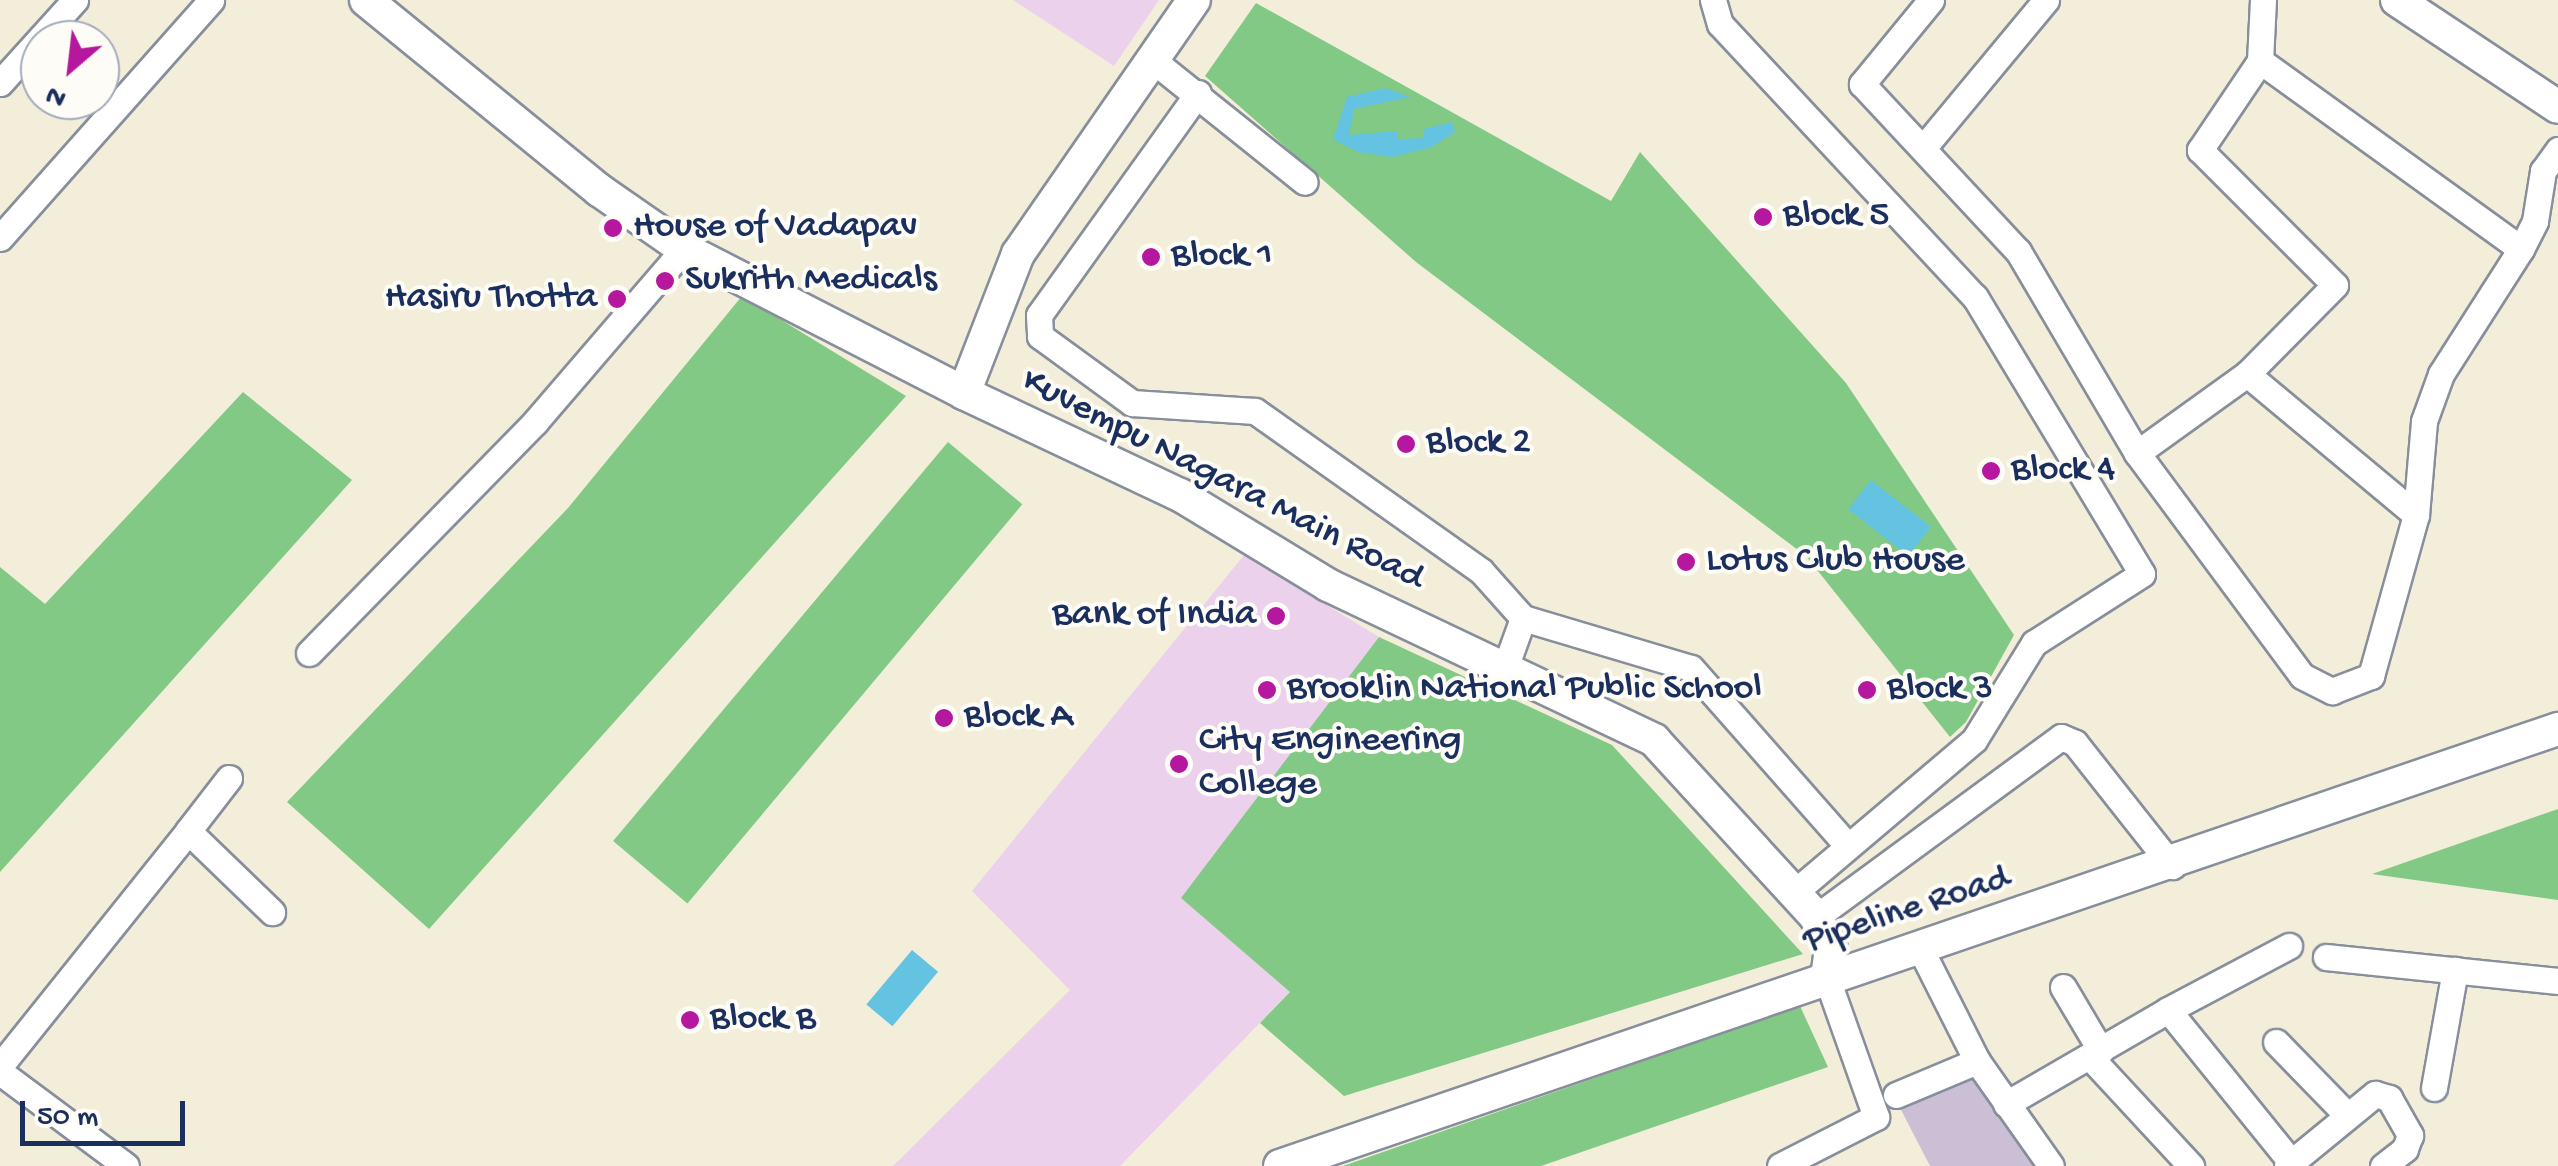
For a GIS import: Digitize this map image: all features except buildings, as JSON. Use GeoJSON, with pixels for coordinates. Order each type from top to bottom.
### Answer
{"type":"FeatureCollection","features":[{"type":"Feature","properties":{"kind":"street"},"geometry":{"type":"LineString","coordinates":[[0,83],[75,0]]}},
{"type":"Feature","properties":{"kind":"street"},"geometry":{"type":"LineString","coordinates":[[0,238],[211,0]]}},
{"type":"Feature","properties":{"kind":"street","name":"Kuvempu Nagara Main Road"},"geometry":{"type":"LineString","coordinates":[[366,0],[566,163],[684,248],[964,393],[1180,494],[1328,585],[1654,740],[1806,904],[1831,949],[1827,979]]}},
{"type":"Feature","properties":{"kind":"street"},"geometry":{"type":"LineString","coordinates":[[964,393],[1018,254],[1150,58],[1194,0]]}},
{"type":"Feature","properties":{"kind":"street"},"geometry":{"type":"LineString","coordinates":[[1713,0],[1720,24],[1975,297],[2142,574],[2034,643],[1974,740],[1847,845],[1806,904]]}},
{"type":"Feature","properties":{"kind":"street"},"geometry":{"type":"LineString","coordinates":[[1931,0],[1862,84],[2032,268],[2095,392],[2137,454],[2302,676],[2332,690],[2362,684],[2377,666],[2416,515],[2424,422],[2442,374],[2535,221],[2543,171],[2558,150]]}},
{"type":"Feature","properties":{"kind":"street"},"geometry":{"type":"LineString","coordinates":[[1924,148],[2046,0]]}},
{"type":"Feature","properties":{"kind":"street"},"geometry":{"type":"LineString","coordinates":[[2137,454],[2248,374],[2335,284],[2200,150],[2260,61],[2264,0]]}},
{"type":"Feature","properties":{"kind":"street"},"geometry":{"type":"LineString","coordinates":[[2397,0],[2558,108]]}},
{"type":"Feature","properties":{"kind":"street"},"geometry":{"type":"LineString","coordinates":[[1150,58],[1305,182]]}},
{"type":"Feature","properties":{"kind":"street"},"geometry":{"type":"LineString","coordinates":[[2260,61],[2521,249]]}},
{"type":"Feature","properties":{"kind":"street"},"geometry":{"type":"LineString","coordinates":[[1198,94],[1039,315],[1040,336],[1132,403],[1255,411],[1481,571],[1522,618],[1691,668],[1847,845]]}},
{"type":"Feature","properties":{"kind":"street"},"geometry":{"type":"LineString","coordinates":[[309,653],[535,422],[684,248]]}},
{"type":"Feature","properties":{"kind":"street"},"geometry":{"type":"LineString","coordinates":[[2248,374],[2416,515]]}},
{"type":"Feature","properties":{"kind":"street"},"geometry":{"type":"LineString","coordinates":[[1505,668],[1522,618]]}},
{"type":"Feature","properties":{"kind":"street","name":"Pipeline Road"},"geometry":{"type":"LineString","coordinates":[[1280,1166],[2172,866],[2558,730]]}},
{"type":"Feature","properties":{"kind":"street"},"geometry":{"type":"LineString","coordinates":[[1806,904],[2061,737],[2075,743],[2172,866]]}},
{"type":"Feature","properties":{"kind":"street"},"geometry":{"type":"LineString","coordinates":[[126,1166],[0,1069],[229,778]]}},
{"type":"Feature","properties":{"kind":"street"},"geometry":{"type":"LineString","coordinates":[[188,831],[272,912]]}},
{"type":"Feature","properties":{"kind":"street"},"geometry":{"type":"LineString","coordinates":[[2006,1104],[2288,946]]}},
{"type":"Feature","properties":{"kind":"street"},"geometry":{"type":"LineString","coordinates":[[1921,950],[1977,1060],[2051,1166]]}},
{"type":"Feature","properties":{"kind":"street"},"geometry":{"type":"LineString","coordinates":[[2326,957],[2558,982]]}},
{"type":"Feature","properties":{"kind":"street"},"geometry":{"type":"LineString","coordinates":[[2434,1088],[2455,970]]}},
{"type":"Feature","properties":{"kind":"street"},"geometry":{"type":"LineString","coordinates":[[1780,1166],[1876,1117],[1827,979]]}},
{"type":"Feature","properties":{"kind":"street"},"geometry":{"type":"LineString","coordinates":[[2063,987],[2095,1054],[2190,1166]]}},
{"type":"Feature","properties":{"kind":"street"},"geometry":{"type":"LineString","coordinates":[[2168,1010],[2289,1164],[2375,1094],[2389,1098],[2410,1135],[2411,1158],[2383,1166]]}},
{"type":"Feature","properties":{"kind":"street"},"geometry":{"type":"LineString","coordinates":[[2276,1042],[2348,1116]]}},
{"type":"Feature","properties":{"kind":"street"},"geometry":{"type":"LineString","coordinates":[[1896,1095],[1977,1060]]}},
{"type":"Feature","properties":{"kind":"shaded area"},"geometry":{"type":"Polygon","coordinates":[[[1013,0],[1159,0],[1114,66],[1013,0]]]}},
{"type":"Feature","properties":{"kind":"shaded area","name":"City Engineering College"},"geometry":{"type":"Polygon","coordinates":[[[1244,555],[1379,637],[1182,898],[1290,992],[1120,1166],[893,1166],[1070,990],[972,891],[1244,555]]]}},
{"type":"Feature","properties":{"kind":"shaded area"},"geometry":{"type":"Polygon","coordinates":[[[1973,1059],[2040,1166],[1930,1166],[1898,1104],[1973,1059]]]}},
{"type":"Feature","properties":{"kind":"green space"},"geometry":{"type":"Polygon","coordinates":[[[1256,3],[1611,201],[1640,152],[1846,383],[2014,635],[1966,722],[1950,737],[1806,556],[1416,262],[1205,76],[1256,3]]]}},
{"type":"Feature","properties":{"kind":"green space"},"geometry":{"type":"Polygon","coordinates":[[[742,296],[906,396],[429,929],[287,802],[568,508],[742,296]]]}},
{"type":"Feature","properties":{"kind":"green space"},"geometry":{"type":"Polygon","coordinates":[[[243,392],[352,480],[0,872],[0,567],[45,604],[243,392]]]}},
{"type":"Feature","properties":{"kind":"green space"},"geometry":{"type":"Polygon","coordinates":[[[948,442],[1022,504],[687,903],[613,841],[948,442]]]}},
{"type":"Feature","properties":{"kind":"green space"},"geometry":{"type":"Polygon","coordinates":[[[1379,637],[1612,745],[1803,954],[1344,1096],[1260,1023],[1290,992],[1181,898],[1379,637]]]}},
{"type":"Feature","properties":{"kind":"green space"},"geometry":{"type":"Polygon","coordinates":[[[2558,809],[2558,900],[2372,874],[2558,809]]]}},
{"type":"Feature","properties":{"kind":"green space"},"geometry":{"type":"Polygon","coordinates":[[[1800,1006],[1828,1067],[1541,1166],[1343,1166],[1800,1006]]]}},
{"type":"Feature","properties":{"kind":"water"},"geometry":{"type":"Polygon","coordinates":[[[1385,88],[1410,97],[1354,109],[1349,135],[1397,131],[1398,139],[1424,138],[1424,129],[1452,122],[1455,132],[1432,147],[1392,157],[1358,152],[1333,139],[1347,97],[1385,88]]]}},
{"type":"Feature","properties":{"kind":"water"},"geometry":{"type":"Polygon","coordinates":[[[1871,480],[1931,527],[1908,556],[1848,509],[1871,480]]]}},
{"type":"Feature","properties":{"kind":"water"},"geometry":{"type":"Polygon","coordinates":[[[912,950],[938,972],[892,1026],[866,1004],[912,950]]]}},
{"type":"Feature","properties":{"kind":"place","name":"Block 5"},"geometry":{"type":"Point","coordinates":[1763,217]}},
{"type":"Feature","properties":{"kind":"place","name":"House of Vadapav"},"geometry":{"type":"Point","coordinates":[613,228]}},
{"type":"Feature","properties":{"kind":"place","name":"Block 1"},"geometry":{"type":"Point","coordinates":[1151,257]}},
{"type":"Feature","properties":{"kind":"place","name":"Sukrith Medicals"},"geometry":{"type":"Point","coordinates":[665,281]}},
{"type":"Feature","properties":{"kind":"place","name":"Hasiru Thotta"},"geometry":{"type":"Point","coordinates":[617,299]}},
{"type":"Feature","properties":{"kind":"place","name":"Block 2"},"geometry":{"type":"Point","coordinates":[1406,444]}},
{"type":"Feature","properties":{"kind":"place","name":"Block 4"},"geometry":{"type":"Point","coordinates":[1991,471]}},
{"type":"Feature","properties":{"kind":"place","name":"Lotus Club House"},"geometry":{"type":"Point","coordinates":[1686,562]}},
{"type":"Feature","properties":{"kind":"place","name":"Bank of India"},"geometry":{"type":"Point","coordinates":[1276,616]}},
{"type":"Feature","properties":{"kind":"place","name":"Brooklin National Public School"},"geometry":{"type":"Point","coordinates":[1267,690]}},
{"type":"Feature","properties":{"kind":"place","name":"Block 3"},"geometry":{"type":"Point","coordinates":[1867,690]}},
{"type":"Feature","properties":{"kind":"place","name":"Block A"},"geometry":{"type":"Point","coordinates":[944,718]}},
{"type":"Feature","properties":{"kind":"place","name":"City Engineering College"},"geometry":{"type":"Point","coordinates":[1179,764]}},
{"type":"Feature","properties":{"kind":"place","name":"Block B"},"geometry":{"type":"Point","coordinates":[690,1020]}}]}
